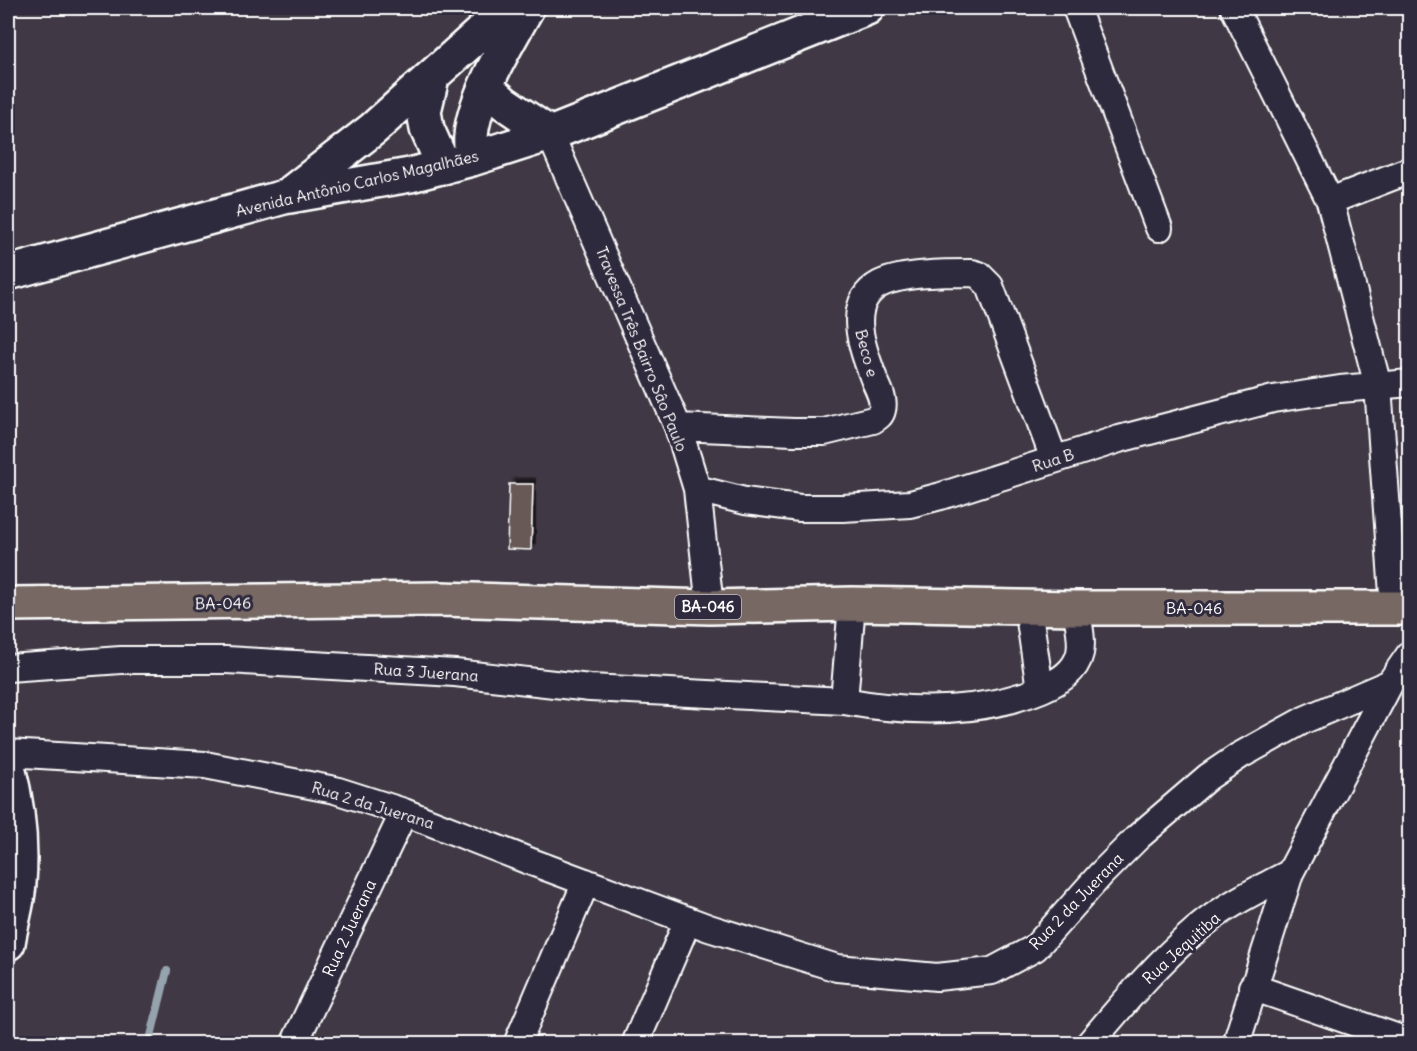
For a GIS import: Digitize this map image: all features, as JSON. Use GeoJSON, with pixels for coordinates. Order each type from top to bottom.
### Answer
{"type":"FeatureCollection","features":[{"type":"Feature","properties":{"kind":"main road"},"geometry":{"type":"LineString","coordinates":[[284,197],[373,129],[508,8]]}},
{"type":"Feature","properties":{"kind":"main road"},"geometry":{"type":"LineString","coordinates":[[432,78],[424,111],[427,129],[458,163],[471,135],[486,87],[527,8]]}},
{"type":"Feature","properties":{"kind":"main road","name":"Avenida Antônio Carlos Magalhães"},"geometry":{"type":"LineString","coordinates":[[8,273],[284,197],[458,163],[550,134],[867,8]]}},
{"type":"Feature","properties":{"kind":"main road"},"geometry":{"type":"LineString","coordinates":[[486,87],[504,103],[550,134]]}},
{"type":"Feature","properties":{"kind":"main road","name":"BA-046"},"geometry":{"type":"LineString","coordinates":[[8,604],[441,599],[710,607],[852,604],[1076,608],[1402,608]]}},
{"type":"Feature","properties":{"kind":"main road"},"geometry":{"type":"LineString","coordinates":[[8,767],[15,795],[20,832],[19,885],[8,943]]}},
{"type":"Feature","properties":{"kind":"street"},"geometry":{"type":"LineString","coordinates":[[1076,8],[1159,228]]}},
{"type":"Feature","properties":{"kind":"street"},"geometry":{"type":"LineString","coordinates":[[1234,8],[1330,201],[1378,386],[1400,561],[1402,608]]}},
{"type":"Feature","properties":{"kind":"street","name":"Travessa Três Bairro Sâo Paulo"},"geometry":{"type":"LineString","coordinates":[[550,134],[678,427],[697,489],[710,607]]}},
{"type":"Feature","properties":{"kind":"street"},"geometry":{"type":"LineString","coordinates":[[1330,201],[1410,170]]}},
{"type":"Feature","properties":{"kind":"street","name":"Beco e"},"geometry":{"type":"LineString","coordinates":[[678,427],[824,432],[873,420],[880,416],[883,408],[882,398],[860,332],[858,317],[860,304],[869,291],[882,283],[921,276],[972,273],[979,275],[990,286],[1054,459]]}},
{"type":"Feature","properties":{"kind":"street","name":"Rua B"},"geometry":{"type":"LineString","coordinates":[[697,489],[745,501],[800,508],[910,504],[1119,439],[1273,399],[1410,383]]}},
{"type":"Feature","properties":{"kind":"street"},"geometry":{"type":"LineString","coordinates":[[843,701],[852,604]]}},
{"type":"Feature","properties":{"kind":"street"},"geometry":{"type":"LineString","coordinates":[[1028,607],[1040,690]]}},
{"type":"Feature","properties":{"kind":"street","name":"Rua 3 Juerana"},"geometry":{"type":"LineString","coordinates":[[8,668],[121,660],[226,660],[455,673],[590,687],[843,701],[883,708],[919,710],[967,708],[1040,690],[1059,681],[1072,670],[1080,653],[1076,608]]}},
{"type":"Feature","properties":{"kind":"street"},"geometry":{"type":"LineString","coordinates":[[1236,1044],[1252,987],[1290,873],[1390,683],[1410,654]]}},
{"type":"Feature","properties":{"kind":"street","name":"Rua 2 da Juerana"},"geometry":{"type":"LineString","coordinates":[[8,753],[205,765],[335,790],[404,812],[688,920],[837,968],[937,977],[992,971],[1035,948],[1101,874],[1138,837],[1208,777],[1239,756],[1304,720],[1390,683]]}},
{"type":"Feature","properties":{"kind":"street","name":"Rua 2 Juerana"},"geometry":{"type":"LineString","coordinates":[[294,1044],[404,812]]}},
{"type":"Feature","properties":{"kind":"street","name":"Rua Jequitiba"},"geometry":{"type":"LineString","coordinates":[[1089,1044],[1155,967],[1197,929],[1223,910],[1290,873]]}},
{"type":"Feature","properties":{"kind":"street"},"geometry":{"type":"LineString","coordinates":[[517,1044],[586,882]]}},
{"type":"Feature","properties":{"kind":"street"},"geometry":{"type":"LineString","coordinates":[[635,1044],[688,920]]}},
{"type":"Feature","properties":{"kind":"street"},"geometry":{"type":"LineString","coordinates":[[1252,987],[1410,1042]]}},
{"type":"Feature","properties":{"kind":"building"},"geometry":{"type":"Polygon","coordinates":[[[509,484],[533,484],[531,550],[507,549],[509,484]]]}},
{"type":"Feature","properties":{"kind":"waterway"},"geometry":{"type":"LineString","coordinates":[[149,1044],[167,971]]}}]}
